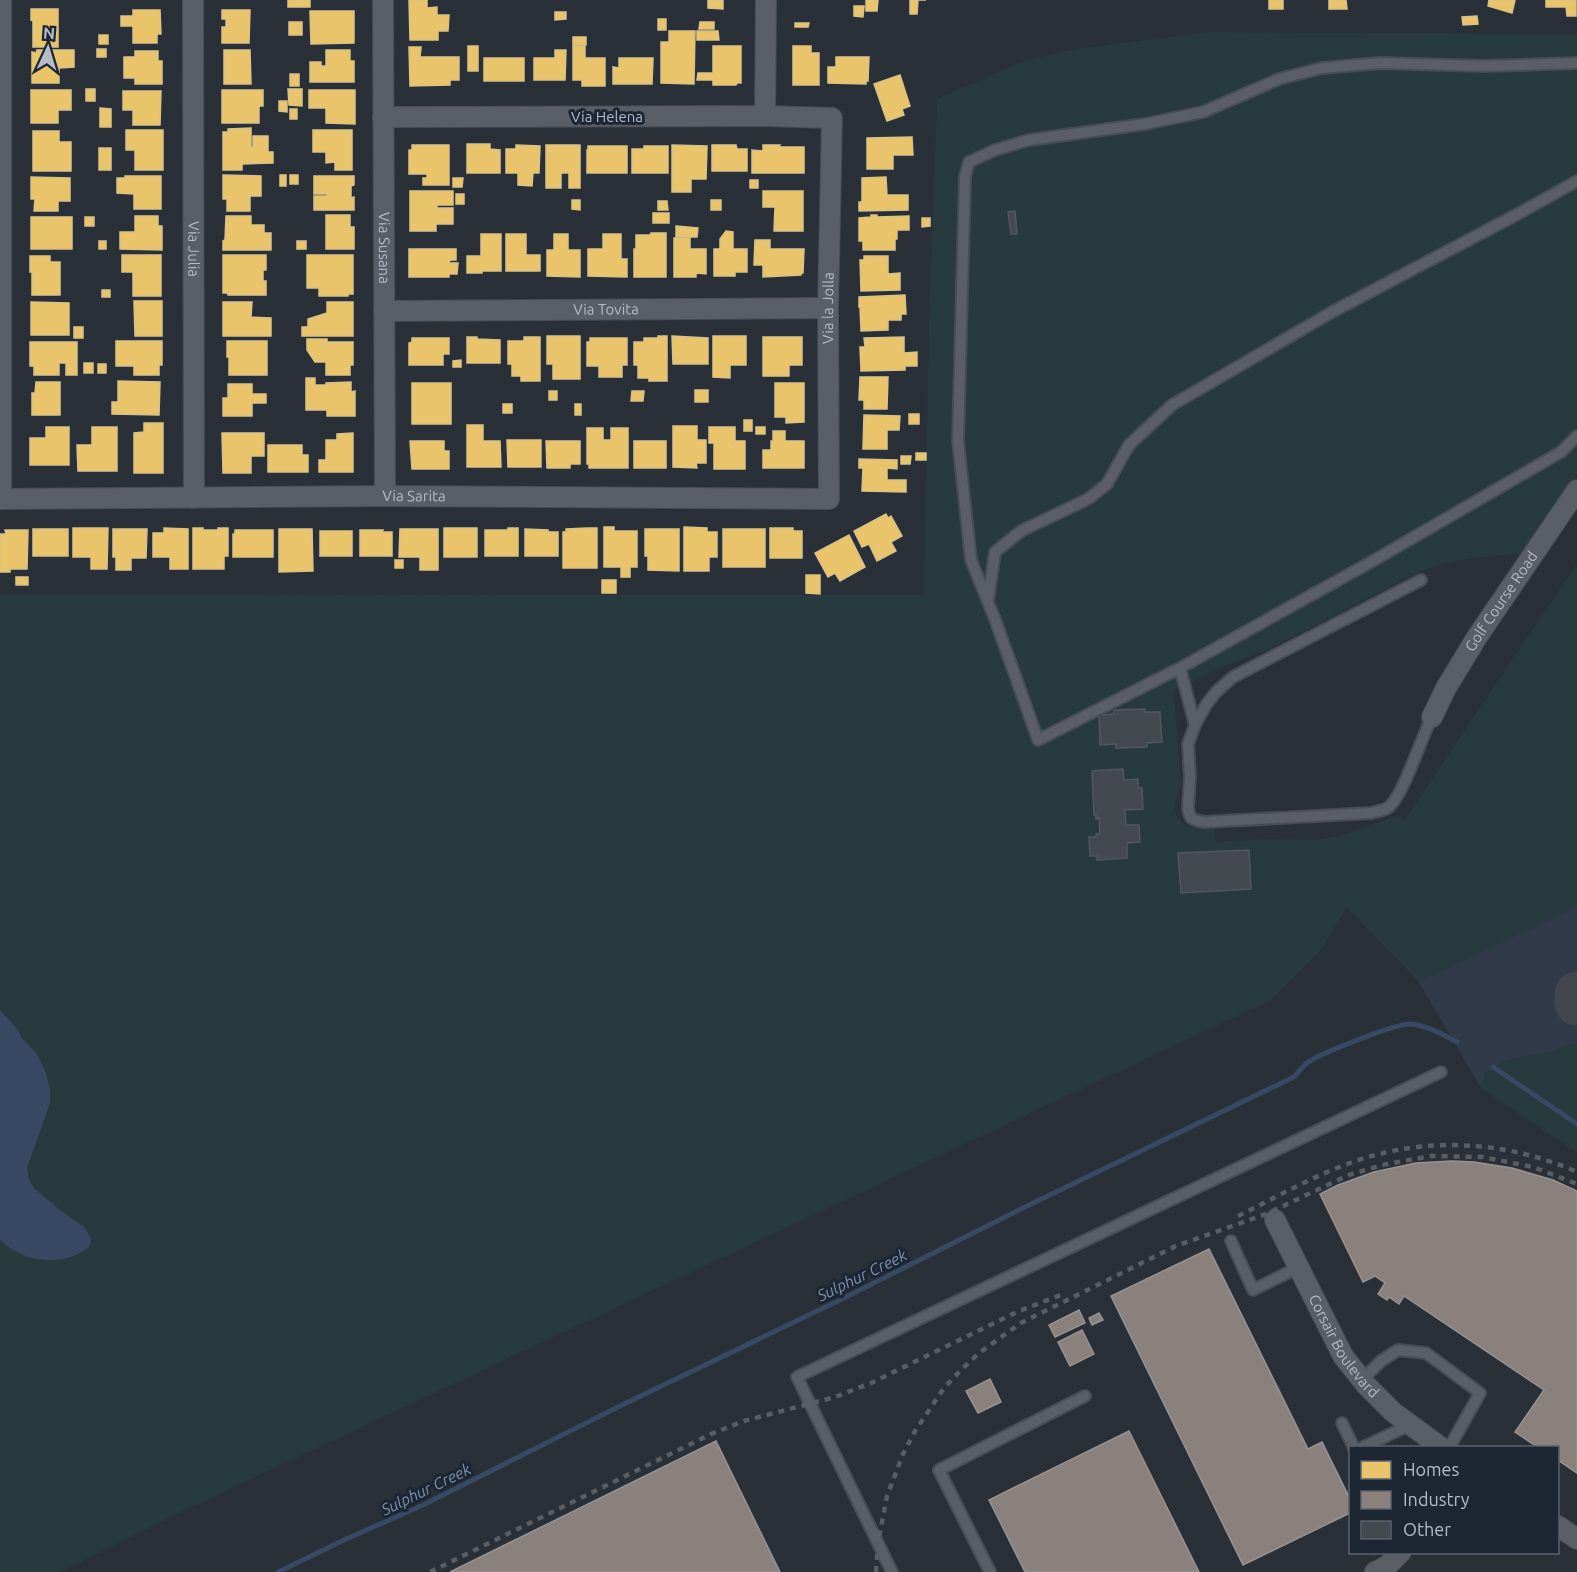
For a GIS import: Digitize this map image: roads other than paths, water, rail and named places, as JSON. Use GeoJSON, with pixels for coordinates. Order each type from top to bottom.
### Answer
{"type":"FeatureCollection","features":[{"type":"Feature","properties":{"kind":"street"},"geometry":{"type":"LineString","coordinates":[[0,499],[1,0]]}},
{"type":"Feature","properties":{"kind":"street","name":"Via Julia"},"geometry":{"type":"LineString","coordinates":[[193,0],[194,498]]}},
{"type":"Feature","properties":{"kind":"street","name":"Via Susana"},"geometry":{"type":"LineString","coordinates":[[383,0],[385,496]]}},
{"type":"Feature","properties":{"kind":"street"},"geometry":{"type":"LineString","coordinates":[[765,116],[766,0]]}},
{"type":"Feature","properties":{"kind":"street","name":"Via Helena"},"geometry":{"type":"LineString","coordinates":[[383,117],[765,116],[832,118]]}},
{"type":"Feature","properties":{"kind":"street","name":"Via la Jolla"},"geometry":{"type":"LineString","coordinates":[[829,499],[828,308],[832,118]]}},
{"type":"Feature","properties":{"kind":"street","name":"Via Tovita"},"geometry":{"type":"LineString","coordinates":[[384,311],[828,308]]}},
{"type":"Feature","properties":{"kind":"street","name":"Golf Course Road"},"geometry":{"type":"LineString","coordinates":[[1432,717],[1446,688],[1477,637],[1577,490]]}},
{"type":"Feature","properties":{"kind":"street","name":"Via Sarita"},"geometry":{"type":"LineString","coordinates":[[0,499],[385,496],[829,499]]}},
{"type":"Feature","properties":{"kind":"street","name":"Corsair Boulevard"},"geometry":{"type":"LineString","coordinates":[[1275,1220],[1343,1356],[1362,1380],[1393,1412],[1439,1446]]}},
{"type":"Feature","properties":{"kind":"street"},"geometry":{"type":"LineString","coordinates":[[1559,1527],[1577,1539]]}},
{"type":"Feature","properties":{"kind":"street"},"geometry":{"type":"LineString","coordinates":[[1375,1572],[1387,1566],[1399,1554]]}},
{"type":"Feature","properties":{"kind":"lane"},"geometry":{"type":"LineString","coordinates":[[1577,63],[1484,66],[1380,63],[1322,68],[1279,79],[1203,112],[1145,124],[1029,140],[994,150],[969,162],[965,177],[958,441],[971,560],[1038,740],[1180,668],[1371,562],[1561,452],[1577,436]]}},
{"type":"Feature","properties":{"kind":"lane"},"geometry":{"type":"LineString","coordinates":[[988,602],[995,552],[1021,531],[1088,499],[1107,484],[1129,445],[1172,405],[1332,312],[1577,182]]}},
{"type":"Feature","properties":{"kind":"lane"},"geometry":{"type":"LineString","coordinates":[[1421,580],[1233,677],[1215,692],[1195,725],[1188,744],[1190,790],[1188,808],[1191,818],[1205,822],[1371,813],[1383,810],[1389,806],[1399,792],[1432,717]]}},
{"type":"Feature","properties":{"kind":"lane"},"geometry":{"type":"LineString","coordinates":[[1180,668],[1195,725]]}},
{"type":"Feature","properties":{"kind":"lane"},"geometry":{"type":"LineString","coordinates":[[892,1572],[797,1377],[1441,1072]]}},
{"type":"Feature","properties":{"kind":"lane"},"geometry":{"type":"LineString","coordinates":[[1231,1241],[1253,1290],[1299,1267]]}},
{"type":"Feature","properties":{"kind":"lane"},"geometry":{"type":"LineString","coordinates":[[1362,1380],[1381,1361],[1398,1350],[1426,1353],[1480,1393],[1450,1446]]}},
{"type":"Feature","properties":{"kind":"lane"},"geometry":{"type":"LineString","coordinates":[[990,1572],[939,1470],[1085,1396]]}},
{"type":"Feature","properties":{"kind":"lane"},"geometry":{"type":"LineString","coordinates":[[1341,1423],[1352,1446]]}},
{"type":"Feature","properties":{"kind":"lane"},"geometry":{"type":"LineString","coordinates":[[1365,1446],[1410,1425]]}},
{"type":"Feature","properties":{"kind":"water"},"geometry":{"type":"Polygon","coordinates":[[[0,1010],[37,1054],[46,1073],[50,1103],[27,1168],[29,1180],[35,1189],[84,1227],[91,1238],[90,1246],[68,1258],[44,1260],[32,1258],[9,1248],[0,1240],[0,1010]]]}},
{"type":"Feature","properties":{"kind":"waterway","name":"Sulphur Creek"},"geometry":{"type":"LineString","coordinates":[[278,1572],[421,1506],[622,1405],[1294,1077],[1308,1062],[1330,1051],[1375,1033],[1410,1024],[1428,1028],[1457,1042]]}},
{"type":"Feature","properties":{"kind":"waterway","name":"Sulphur Creek"},"geometry":{"type":"LineString","coordinates":[[1493,1067],[1577,1124]]}},
{"type":"Feature","properties":{"kind":"railway"},"geometry":{"type":"LineString","coordinates":[[1238,1216],[1307,1181],[1350,1163],[1378,1154],[1406,1149],[1464,1145],[1493,1148],[1550,1161],[1577,1172]]}},
{"type":"Feature","properties":{"kind":"railway"},"geometry":{"type":"LineString","coordinates":[[876,1572],[878,1543],[887,1496],[903,1454],[915,1431],[944,1388],[961,1370],[979,1353],[1021,1323],[1176,1246],[1266,1214],[1349,1175],[1382,1165],[1431,1156],[1483,1157],[1533,1167],[1577,1184]]}},
{"type":"Feature","properties":{"kind":"railway"},"geometry":{"type":"LineString","coordinates":[[430,1572],[711,1434],[744,1421],[835,1397],[871,1383],[1017,1312],[1063,1294]]}}]}
